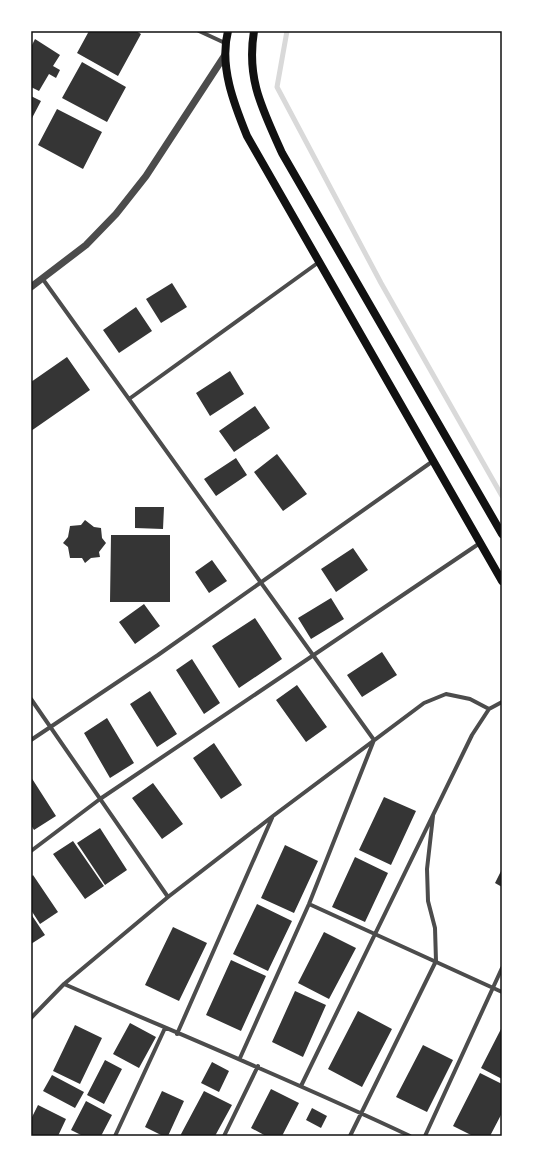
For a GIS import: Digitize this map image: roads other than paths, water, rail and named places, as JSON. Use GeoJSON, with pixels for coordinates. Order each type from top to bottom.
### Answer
{"type":"FeatureCollection","features":[{"type":"Feature","properties":{"kind":"main road"},"geometry":{"type":"LineString","coordinates":[[228,31],[225,43],[225,55],[234,106],[248,136],[502,580]]}},
{"type":"Feature","properties":{"kind":"main road"},"geometry":{"type":"LineString","coordinates":[[254,31],[251,48],[252,75],[258,99],[282,153],[502,534]]}},
{"type":"Feature","properties":{"kind":"street"},"geometry":{"type":"LineString","coordinates":[[199,31],[225,43]]}},
{"type":"Feature","properties":{"kind":"street"},"geometry":{"type":"LineString","coordinates":[[31,287],[86,245],[116,214],[146,176],[225,55]]}},
{"type":"Feature","properties":{"kind":"street"},"geometry":{"type":"LineString","coordinates":[[129,399],[319,262]]}},
{"type":"Feature","properties":{"kind":"street"},"geometry":{"type":"LineString","coordinates":[[42,278],[312,656],[374,740]]}},
{"type":"Feature","properties":{"kind":"street"},"geometry":{"type":"LineString","coordinates":[[31,740],[158,655],[434,460]]}},
{"type":"Feature","properties":{"kind":"street"},"geometry":{"type":"LineString","coordinates":[[31,851],[100,799],[480,542]]}},
{"type":"Feature","properties":{"kind":"street"},"geometry":{"type":"LineString","coordinates":[[31,1018],[64,984],[168,898],[273,816],[424,703],[446,694],[470,699],[489,709]]}},
{"type":"Feature","properties":{"kind":"street"},"geometry":{"type":"LineString","coordinates":[[31,699],[168,898]]}},
{"type":"Feature","properties":{"kind":"street"},"geometry":{"type":"LineString","coordinates":[[301,1086],[472,735],[489,709],[502,702]]}},
{"type":"Feature","properties":{"kind":"street"},"geometry":{"type":"LineString","coordinates":[[240,1058],[309,904],[374,740]]}},
{"type":"Feature","properties":{"kind":"street"},"geometry":{"type":"LineString","coordinates":[[350,1136],[436,961],[435,928],[428,901],[427,869],[434,811]]}},
{"type":"Feature","properties":{"kind":"street"},"geometry":{"type":"LineString","coordinates":[[177,1034],[273,816]]}},
{"type":"Feature","properties":{"kind":"street"},"geometry":{"type":"LineString","coordinates":[[309,904],[502,992]]}},
{"type":"Feature","properties":{"kind":"street"},"geometry":{"type":"LineString","coordinates":[[425,1136],[502,968]]}},
{"type":"Feature","properties":{"kind":"street"},"geometry":{"type":"LineString","coordinates":[[64,984],[177,1034],[240,1058],[410,1136]]}},
{"type":"Feature","properties":{"kind":"street"},"geometry":{"type":"LineString","coordinates":[[117,1136],[164,1028]]}},
{"type":"Feature","properties":{"kind":"street"},"geometry":{"type":"LineString","coordinates":[[224,1136],[258,1066]]}},
{"type":"Feature","properties":{"kind":"waterway"},"geometry":{"type":"LineString","coordinates":[[287,31],[277,87],[381,283],[502,496]]}}]}
